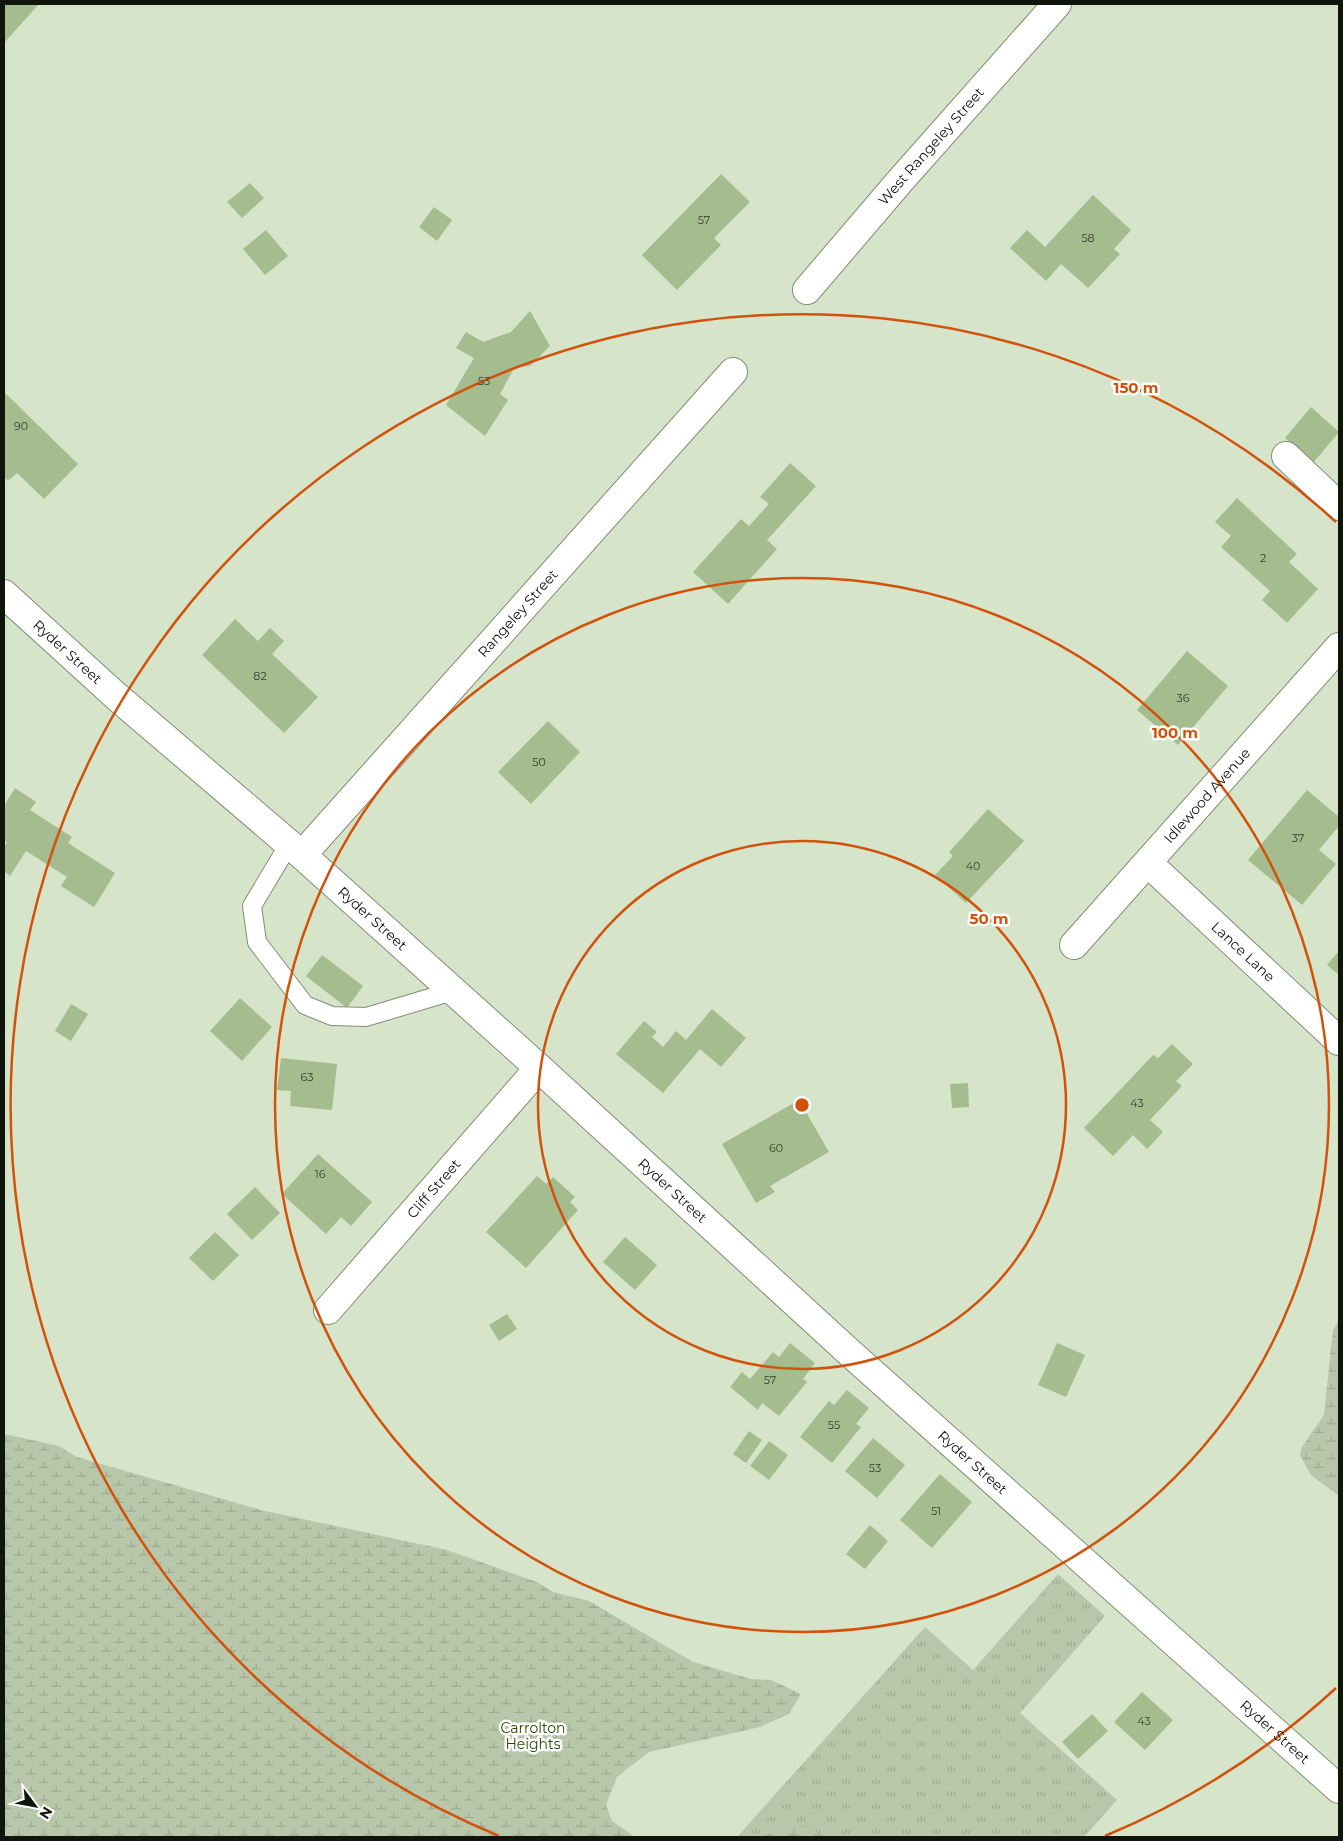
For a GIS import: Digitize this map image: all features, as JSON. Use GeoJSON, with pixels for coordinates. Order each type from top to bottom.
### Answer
{"type":"FeatureCollection","features":[{"type":"Feature","properties":{"kind":"street","name":"West Rangeley Street"},"geometry":{"type":"LineString","coordinates":[[807,290],[900,181],[1057,4]]}},
{"type":"Feature","properties":{"kind":"street","name":"Rangeley Street"},"geometry":{"type":"LineString","coordinates":[[296,850],[733,372]]}},
{"type":"Feature","properties":{"kind":"street"},"geometry":{"type":"LineString","coordinates":[[1286,456],[1339,506]]}},
{"type":"Feature","properties":{"kind":"street","name":"Ryder Street"},"geometry":{"type":"LineString","coordinates":[[4,594],[116,696],[296,850],[539,1068],[850,1353],[1339,1789]]}},
{"type":"Feature","properties":{"kind":"street","name":"Idlewood Avenue"},"geometry":{"type":"LineString","coordinates":[[1074,945],[1339,647]]}},
{"type":"Feature","properties":{"kind":"street","name":"Lance Lane"},"geometry":{"type":"LineString","coordinates":[[1148,863],[1339,1040]]}},
{"type":"Feature","properties":{"kind":"street","name":"Cliff Street"},"geometry":{"type":"LineString","coordinates":[[328,1310],[539,1068]]}},
{"type":"Feature","properties":{"kind":"lane"},"geometry":{"type":"LineString","coordinates":[[296,850],[252,906],[257,942],[305,1005],[332,1016],[366,1017],[453,991]]}},
{"type":"Feature","properties":{"kind":"green space"},"geometry":{"type":"Polygon","coordinates":[[[1339,1320],[1339,1496],[1311,1475],[1300,1455],[1302,1447],[1324,1415],[1333,1330],[1339,1320]]]}},
{"type":"Feature","properties":{"kind":"green space","name":"Carrolton Heights"},"geometry":{"type":"Polygon","coordinates":[[[4,1434],[59,1446],[77,1457],[261,1510],[447,1550],[537,1582],[553,1592],[589,1601],[693,1662],[751,1679],[771,1680],[801,1694],[789,1714],[760,1727],[649,1752],[617,1777],[606,1805],[612,1821],[635,1837],[4,1837],[4,1434]]]}},
{"type":"Feature","properties":{"kind":"green space"},"geometry":{"type":"Polygon","coordinates":[[[1058,1574],[1105,1616],[1020,1713],[1117,1800],[1084,1837],[737,1837],[925,1627],[973,1670],[1058,1574]]]}},
{"type":"Feature","properties":{"kind":"green space"},"geometry":{"type":"Polygon","coordinates":[[[801,1825],[822,1834],[823,1837],[757,1837],[801,1825]]]}},
{"type":"Feature","properties":{"kind":"building"},"geometry":{"type":"Polygon","coordinates":[[[4,4],[39,4],[4,43],[4,4]]]}},
{"type":"Feature","properties":{"kind":"building"},"geometry":{"type":"Polygon","coordinates":[[[721,174],[750,202],[714,238],[721,245],[677,290],[642,255],[721,174]]]}},
{"type":"Feature","properties":{"kind":"building"},"geometry":{"type":"Polygon","coordinates":[[[250,183],[264,198],[242,218],[227,202],[250,183]]]}},
{"type":"Feature","properties":{"kind":"building"},"geometry":{"type":"Polygon","coordinates":[[[1093,195],[1131,230],[1114,249],[1120,254],[1088,288],[1061,264],[1046,281],[1010,248],[1027,230],[1045,247],[1093,195]]]}},
{"type":"Feature","properties":{"kind":"building"},"geometry":{"type":"Polygon","coordinates":[[[434,207],[452,220],[437,241],[419,227],[434,207]]]}},
{"type":"Feature","properties":{"kind":"building"},"geometry":{"type":"Polygon","coordinates":[[[266,230],[288,256],[265,275],[243,249],[266,230]]]}},
{"type":"Feature","properties":{"kind":"building"},"geometry":{"type":"Polygon","coordinates":[[[530,311],[550,346],[530,366],[514,368],[500,394],[508,400],[485,436],[446,405],[474,358],[456,348],[466,332],[483,342],[511,332],[530,311]]]}},
{"type":"Feature","properties":{"kind":"building"},"geometry":{"type":"Polygon","coordinates":[[[4,392],[78,464],[44,499],[17,473],[8,481],[4,477],[4,392]]]}},
{"type":"Feature","properties":{"kind":"building"},"geometry":{"type":"Polygon","coordinates":[[[1311,407],[1339,432],[1313,463],[1285,438],[1311,407]]]}},
{"type":"Feature","properties":{"kind":"building"},"geometry":{"type":"Polygon","coordinates":[[[790,463],[816,486],[767,540],[777,549],[728,604],[693,572],[741,519],[749,526],[769,504],[760,497],[790,463]]]}},
{"type":"Feature","properties":{"kind":"building"},"geometry":{"type":"Polygon","coordinates":[[[1237,498],[1297,554],[1289,562],[1318,589],[1287,623],[1262,600],[1270,591],[1221,547],[1231,536],[1215,522],[1237,498]]]}},
{"type":"Feature","properties":{"kind":"building"},"geometry":{"type":"Polygon","coordinates":[[[235,619],[258,641],[270,628],[284,641],[272,654],[318,697],[284,733],[202,655],[235,619]]]}},
{"type":"Feature","properties":{"kind":"building"},"geometry":{"type":"Polygon","coordinates":[[[1187,651],[1228,686],[1178,745],[1137,710],[1187,651]]]}},
{"type":"Feature","properties":{"kind":"building"},"geometry":{"type":"Polygon","coordinates":[[[548,721],[580,752],[531,804],[498,772],[548,721]]]}},
{"type":"Feature","properties":{"kind":"building"},"geometry":{"type":"Polygon","coordinates":[[[15,788],[36,802],[30,810],[72,837],[68,843],[115,873],[94,907],[61,886],[67,877],[26,851],[10,876],[4,871],[4,847],[7,842],[4,840],[4,806],[15,788]]]}},
{"type":"Feature","properties":{"kind":"building"},"geometry":{"type":"Polygon","coordinates":[[[1307,790],[1339,817],[1339,826],[1319,850],[1336,864],[1302,905],[1248,860],[1307,790]]]}},
{"type":"Feature","properties":{"kind":"building"},"geometry":{"type":"Polygon","coordinates":[[[988,809],[1024,841],[966,903],[935,875],[953,856],[949,852],[988,809]]]}},
{"type":"Feature","properties":{"kind":"building"},"geometry":{"type":"Polygon","coordinates":[[[1339,951],[1339,975],[1327,965],[1339,951]]]}},
{"type":"Feature","properties":{"kind":"building"},"geometry":{"type":"Polygon","coordinates":[[[322,955],[363,986],[347,1008],[306,976],[322,955]]]}},
{"type":"Feature","properties":{"kind":"building"},"geometry":{"type":"Polygon","coordinates":[[[240,998],[272,1027],[242,1061],[210,1031],[240,998]]]}},
{"type":"Feature","properties":{"kind":"building"},"geometry":{"type":"Polygon","coordinates":[[[71,1004],[88,1014],[71,1041],[55,1031],[71,1004]]]}},
{"type":"Feature","properties":{"kind":"building"},"geometry":{"type":"Polygon","coordinates":[[[712,1009],[746,1038],[721,1067],[700,1049],[663,1093],[616,1054],[644,1021],[657,1032],[652,1037],[663,1047],[676,1031],[686,1040],[712,1009]]]}},
{"type":"Feature","properties":{"kind":"building"},"geometry":{"type":"Polygon","coordinates":[[[1172,1044],[1193,1064],[1176,1081],[1182,1086],[1150,1120],[1163,1132],[1147,1149],[1133,1135],[1113,1156],[1084,1128],[1153,1055],[1158,1058],[1172,1044]]]}},
{"type":"Feature","properties":{"kind":"building"},"geometry":{"type":"Polygon","coordinates":[[[281,1058],[337,1064],[332,1110],[290,1106],[291,1091],[277,1090],[281,1058]]]}},
{"type":"Feature","properties":{"kind":"building"},"geometry":{"type":"Polygon","coordinates":[[[968,1083],[969,1107],[952,1108],[950,1084],[968,1083]]]}},
{"type":"Feature","properties":{"kind":"building"},"geometry":{"type":"Polygon","coordinates":[[[799,1100],[829,1152],[770,1186],[775,1192],[756,1203],[722,1144],[799,1100]]]}},
{"type":"Feature","properties":{"kind":"building"},"geometry":{"type":"Polygon","coordinates":[[[318,1154],[372,1202],[351,1226],[341,1217],[326,1234],[282,1194],[318,1154]]]}},
{"type":"Feature","properties":{"kind":"building"},"geometry":{"type":"Polygon","coordinates":[[[537,1176],[546,1184],[553,1177],[575,1197],[570,1202],[578,1210],[526,1268],[486,1232],[537,1176]]]}},
{"type":"Feature","properties":{"kind":"building"},"geometry":{"type":"Polygon","coordinates":[[[255,1187],[280,1213],[252,1240],[227,1214],[255,1187]]]}},
{"type":"Feature","properties":{"kind":"building"},"geometry":{"type":"Polygon","coordinates":[[[215,1232],[239,1255],[213,1281],[189,1258],[215,1232]]]}},
{"type":"Feature","properties":{"kind":"building"},"geometry":{"type":"Polygon","coordinates":[[[625,1237],[657,1265],[635,1290],[603,1262],[625,1237]]]}},
{"type":"Feature","properties":{"kind":"building"},"geometry":{"type":"Polygon","coordinates":[[[507,1314],[517,1329],[499,1341],[489,1325],[507,1314]]]}},
{"type":"Feature","properties":{"kind":"building"},"geometry":{"type":"Polygon","coordinates":[[[790,1343],[815,1363],[803,1379],[807,1382],[779,1416],[762,1403],[758,1410],[730,1387],[742,1372],[750,1379],[773,1352],[779,1357],[790,1343]]]}},
{"type":"Feature","properties":{"kind":"building"},"geometry":{"type":"Polygon","coordinates":[[[1057,1343],[1085,1355],[1066,1397],[1038,1385],[1057,1343]]]}},
{"type":"Feature","properties":{"kind":"building"},"geometry":{"type":"Polygon","coordinates":[[[847,1390],[869,1408],[856,1424],[861,1427],[832,1463],[800,1437],[829,1401],[834,1405],[847,1390]]]}},
{"type":"Feature","properties":{"kind":"building"},"geometry":{"type":"Polygon","coordinates":[[[749,1431],[762,1440],[746,1463],[733,1454],[749,1431]]]}},
{"type":"Feature","properties":{"kind":"building"},"geometry":{"type":"Polygon","coordinates":[[[873,1438],[905,1465],[877,1498],[845,1471],[873,1438]]]}},
{"type":"Feature","properties":{"kind":"building"},"geometry":{"type":"Polygon","coordinates":[[[769,1441],[788,1455],[769,1480],[750,1466],[769,1441]]]}},
{"type":"Feature","properties":{"kind":"building"},"geometry":{"type":"Polygon","coordinates":[[[940,1474],[972,1502],[932,1548],[900,1520],[940,1474]]]}},
{"type":"Feature","properties":{"kind":"building"},"geometry":{"type":"Polygon","coordinates":[[[870,1525],[888,1541],[865,1569],[846,1554],[870,1525]]]}},
{"type":"Feature","properties":{"kind":"building"},"geometry":{"type":"Polygon","coordinates":[[[1142,1692],[1173,1720],[1145,1750],[1114,1722],[1142,1692]]]}},
{"type":"Feature","properties":{"kind":"building"},"geometry":{"type":"Polygon","coordinates":[[[1092,1714],[1108,1731],[1078,1759],[1062,1742],[1092,1714]]]}}]}
